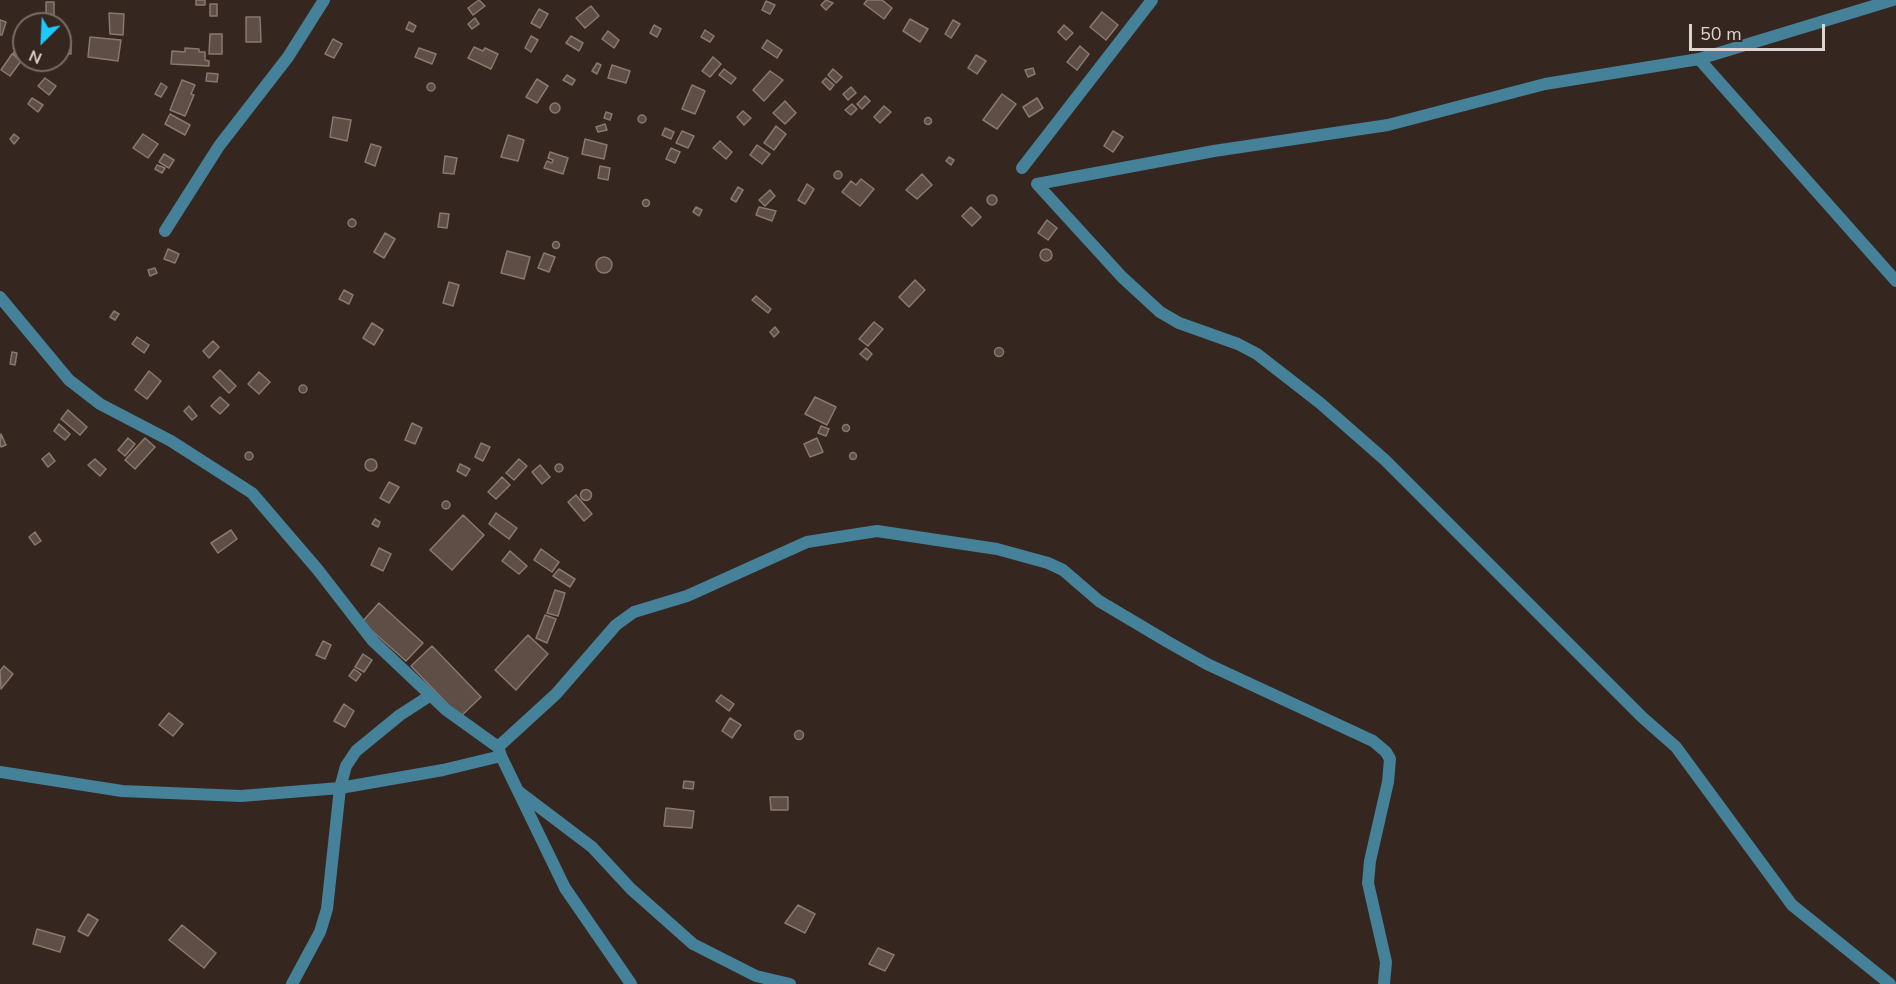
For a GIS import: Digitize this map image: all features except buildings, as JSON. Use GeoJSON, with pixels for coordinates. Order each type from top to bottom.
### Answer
{"type":"FeatureCollection","features":[{"type":"Feature","properties":{"kind":"street"},"geometry":{"type":"LineString","coordinates":[[165,231],[219,146],[288,57],[324,0]]}},
{"type":"Feature","properties":{"kind":"street"},"geometry":{"type":"LineString","coordinates":[[1022,168],[1152,0]]}},
{"type":"Feature","properties":{"kind":"street"},"geometry":{"type":"LineString","coordinates":[[1890,984],[1792,905],[1676,747],[1642,717],[1385,460],[1320,403],[1257,354],[1238,344],[1179,323],[1160,312],[1122,277],[1037,184],[1214,151],[1388,126],[1545,84],[1699,59],[1860,5],[1893,0]]}},
{"type":"Feature","properties":{"kind":"street"},"geometry":{"type":"LineString","coordinates":[[1699,59],[1896,281]]}},
{"type":"Feature","properties":{"kind":"street"},"geometry":{"type":"LineString","coordinates":[[0,297],[69,380],[100,404],[171,441],[252,494],[318,570],[374,641],[465,725],[499,751],[565,888],[632,984]]}},
{"type":"Feature","properties":{"kind":"street"},"geometry":{"type":"LineString","coordinates":[[0,772],[122,791],[241,796],[340,788],[443,770],[499,751],[556,694],[616,626],[634,612],[687,596],[807,542],[877,531],[940,539],[1007,552],[1048,563],[1063,570],[1099,601],[1178,648],[1372,741],[1386,752],[1390,759],[1388,782],[1370,861],[1368,883],[1386,962],[1384,984]]}},
{"type":"Feature","properties":{"kind":"street"},"geometry":{"type":"LineString","coordinates":[[292,984],[320,932],[327,909],[340,788],[346,766],[356,751],[431,695]]}},
{"type":"Feature","properties":{"kind":"street"},"geometry":{"type":"LineString","coordinates":[[518,791],[592,847],[631,889],[693,944],[756,975],[790,984]]}}]}
